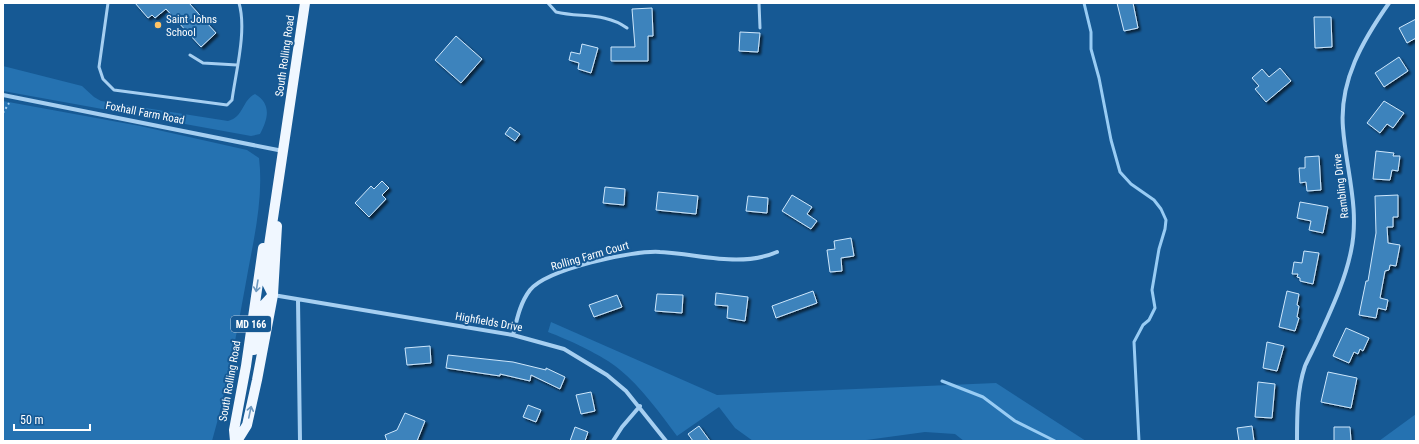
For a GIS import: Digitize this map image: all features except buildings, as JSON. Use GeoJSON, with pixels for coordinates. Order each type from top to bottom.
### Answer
{"type":"FeatureCollection","features":[{"type":"Feature","properties":{"kind":"main road","name":"South Rolling Road"},"geometry":{"type":"LineString","coordinates":[[236,441],[247,425],[273,295],[278,232],[276,208],[305,3]]}},
{"type":"Feature","properties":{"kind":"main road","name":"South Rolling Road"},"geometry":{"type":"LineString","coordinates":[[236,441],[234,430],[246,366],[265,236],[276,208]]}},
{"type":"Feature","properties":{"kind":"street","name":"Rambling Drive"},"geometry":{"type":"LineString","coordinates":[[1297,441],[1297,412],[1305,366],[1344,278],[1351,251],[1354,231],[1354,208],[1342,127],[1344,101],[1355,58],[1364,40],[1388,3]]}},
{"type":"Feature","properties":{"kind":"street","name":"Foxhall Farm Road"},"geometry":{"type":"LineString","coordinates":[[3,95],[283,151]]}},
{"type":"Feature","properties":{"kind":"street","name":"Rolling Farm Court"},"geometry":{"type":"LineString","coordinates":[[512,335],[519,309],[524,298],[531,289],[553,274],[637,252],[659,252],[739,260],[753,260],[777,252]]}},
{"type":"Feature","properties":{"kind":"street","name":"Highfields Drive"},"geometry":{"type":"LineString","coordinates":[[273,295],[512,335],[564,349],[588,361],[607,375],[640,406],[666,441]]}},
{"type":"Feature","properties":{"kind":"street"},"geometry":{"type":"LineString","coordinates":[[298,300],[300,441]]}},
{"type":"Feature","properties":{"kind":"street"},"geometry":{"type":"LineString","coordinates":[[613,441],[622,427],[640,406]]}},
{"type":"Feature","properties":{"kind":"lane"},"geometry":{"type":"LineString","coordinates":[[108,3],[100,67],[103,79],[114,90],[227,104],[232,100],[237,65],[242,15],[239,3]]}},
{"type":"Feature","properties":{"kind":"lane"},"geometry":{"type":"LineString","coordinates":[[548,3],[556,12],[602,16],[619,22],[626,28]]}},
{"type":"Feature","properties":{"kind":"lane"},"geometry":{"type":"LineString","coordinates":[[759,3],[760,28]]}},
{"type":"Feature","properties":{"kind":"lane"},"geometry":{"type":"LineString","coordinates":[[190,55],[203,63],[237,65]]}},
{"type":"Feature","properties":{"kind":"path"},"geometry":{"type":"LineString","coordinates":[[3,113],[12,97]]}},
{"type":"Feature","properties":{"kind":"shaded area"},"geometry":{"type":"Polygon","coordinates":[[[3,66],[82,86],[101,101],[228,121],[237,116],[248,100],[255,94],[264,102],[266,107],[267,112],[265,123],[260,134],[251,136],[3,91],[3,66]]]}},
{"type":"Feature","properties":{"kind":"shaded area"},"geometry":{"type":"Polygon","coordinates":[[[3,101],[140,126],[247,150],[259,158],[260,189],[255,236],[231,362],[212,441],[3,441],[3,101]]]}},
{"type":"Feature","properties":{"kind":"shaded area"},"geometry":{"type":"Polygon","coordinates":[[[551,322],[717,395],[996,383],[1086,441],[964,441],[955,434],[925,432],[859,441],[753,441],[735,428],[719,407],[677,436],[650,401],[627,376],[595,353],[548,332],[551,322]]]}},
{"type":"Feature","properties":{"kind":"shaded area"},"geometry":{"type":"Polygon","coordinates":[[[1416,414],[1416,441],[1379,441],[1416,414]]]}},
{"type":"Feature","properties":{"kind":"waterway"},"geometry":{"type":"LineString","coordinates":[[1084,3],[1091,32],[1091,49],[1099,78],[1111,140],[1120,172],[1131,184],[1154,200],[1161,209],[1166,220],[1152,290],[1155,308],[1149,320],[1143,325],[1134,342],[1139,441]]}},
{"type":"Feature","properties":{"kind":"waterway"},"geometry":{"type":"LineString","coordinates":[[942,381],[983,397],[1015,421],[1055,441]]}},
{"type":"Feature","properties":{"kind":"place","name":"Saint Johns School"},"geometry":{"type":"Point","coordinates":[158,25]}}]}
